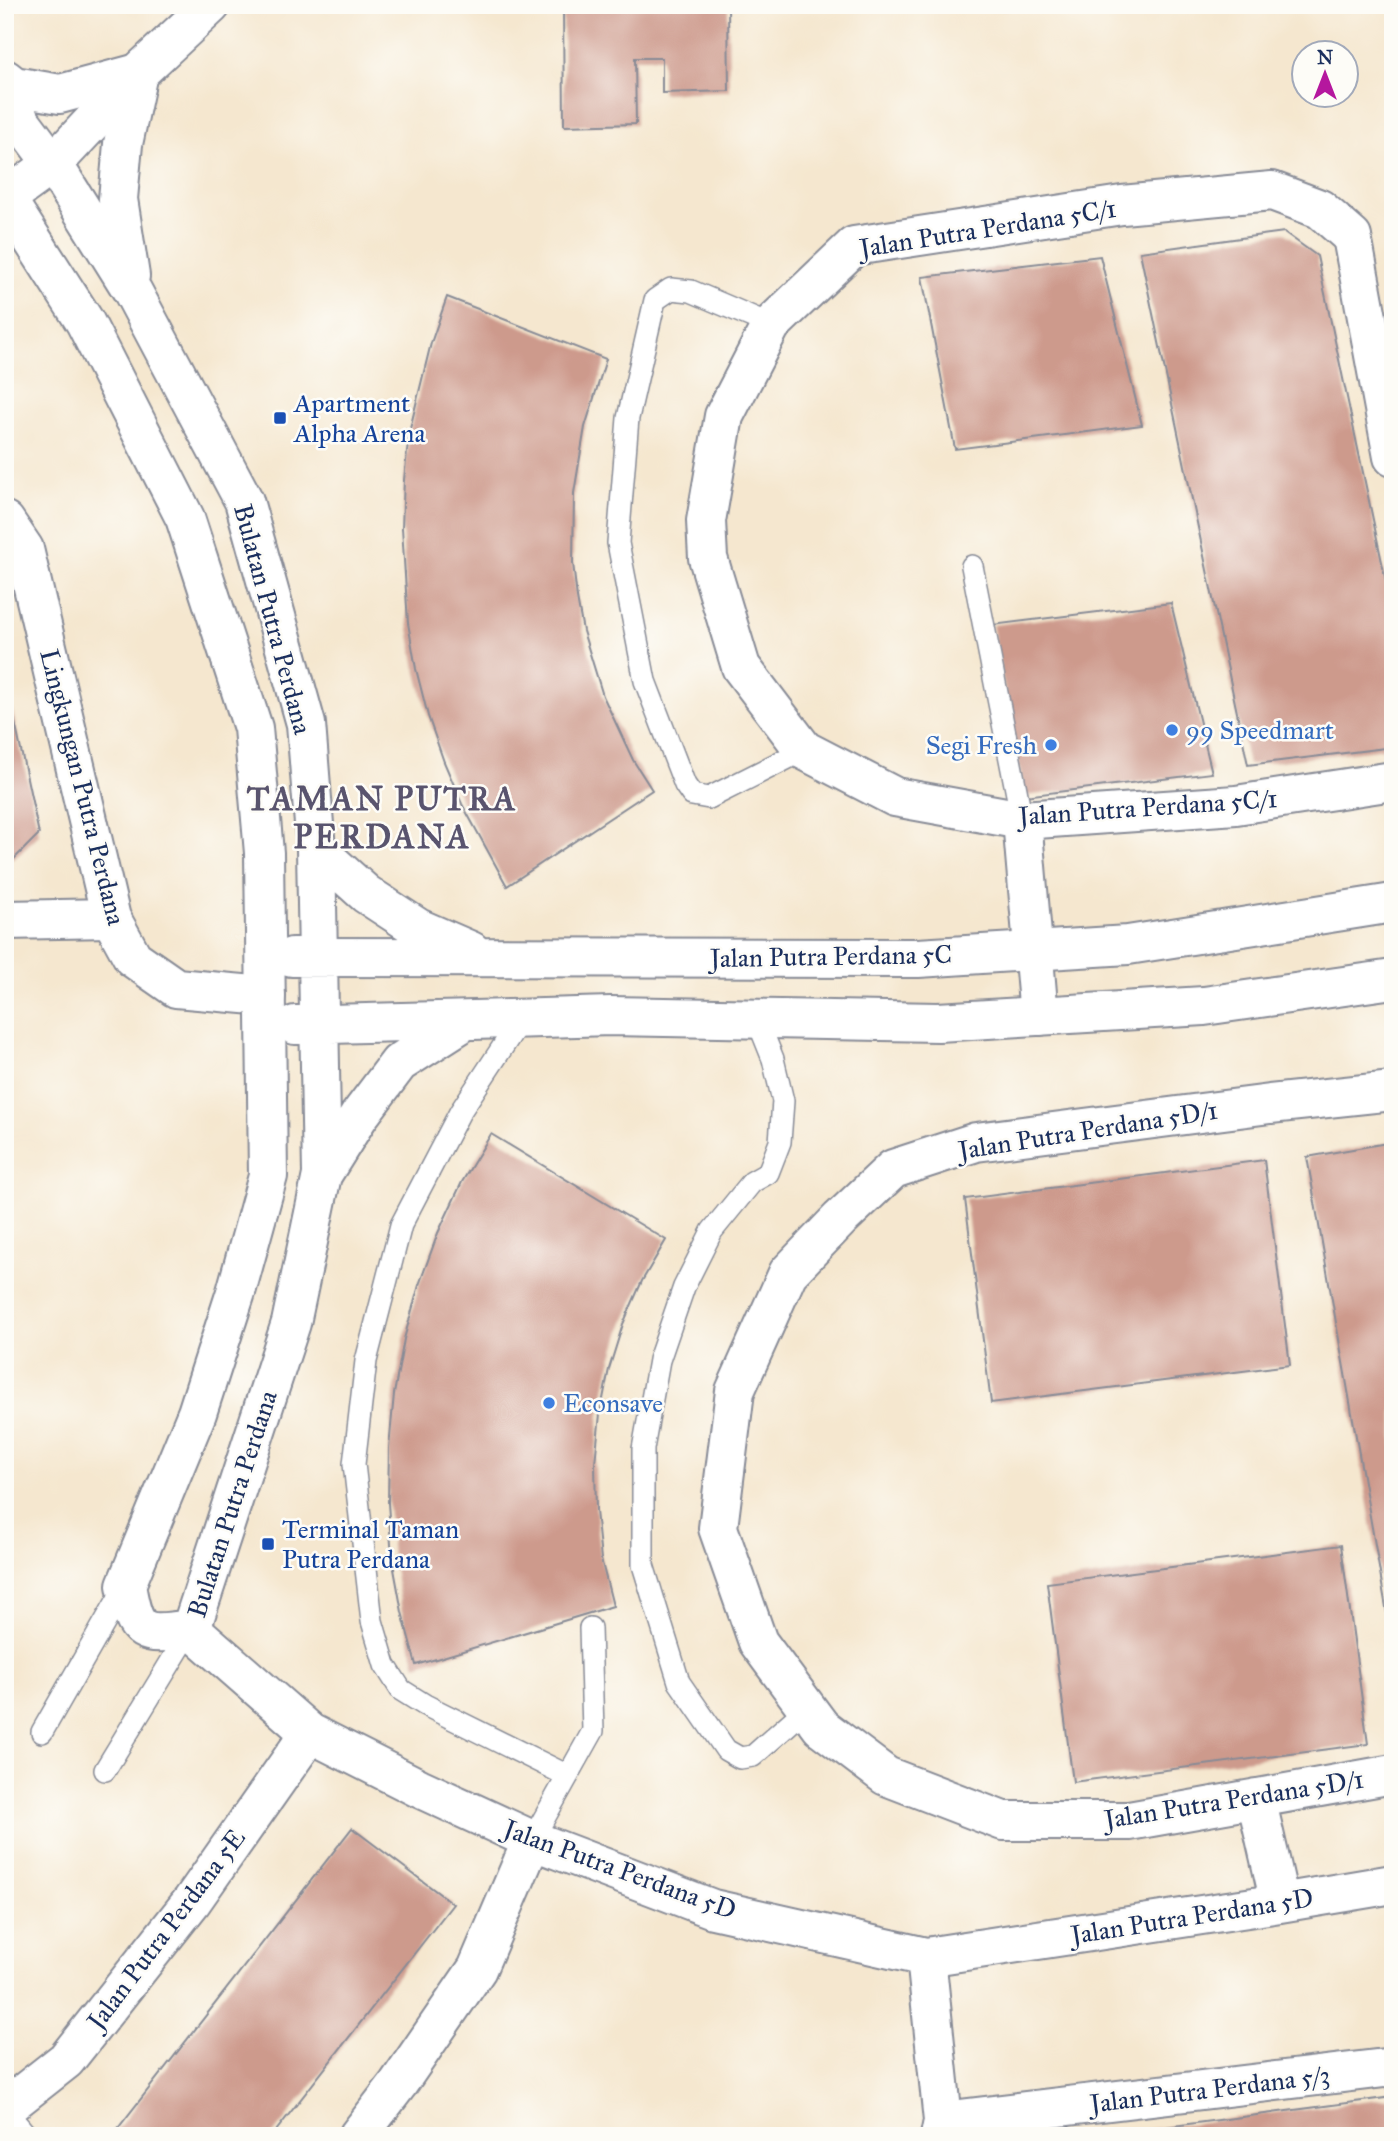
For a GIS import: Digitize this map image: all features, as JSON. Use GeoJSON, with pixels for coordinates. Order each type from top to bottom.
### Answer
{"type":"FeatureCollection","features":[{"type":"Feature","properties":{"kind":"street"},"geometry":{"type":"LineString","coordinates":[[6,197],[53,164],[138,73],[211,5]]}},
{"type":"Feature","properties":{"kind":"street"},"geometry":{"type":"LineString","coordinates":[[5,79],[13,86],[60,94],[138,73]]}},
{"type":"Feature","properties":{"kind":"street"},"geometry":{"type":"LineString","coordinates":[[133,292],[118,199],[123,144],[138,73]]}},
{"type":"Feature","properties":{"kind":"street","name":"Bulatan Putra Perdana"},"geometry":{"type":"LineString","coordinates":[[5,100],[53,164],[133,292],[244,501],[306,724],[316,849],[322,1175],[291,1323],[191,1629],[159,1634],[142,1630],[131,1616],[126,1586],[197,1413],[236,1292],[268,1176],[264,853],[253,728],[186,518],[85,322],[6,197]]}},
{"type":"Feature","properties":{"kind":"street","name":"Jalan Putra Perdana 5C/1"},"geometry":{"type":"LineString","coordinates":[[1393,457],[1353,237],[1320,209],[1272,191],[1122,205],[854,246],[771,326],[724,416],[706,521],[708,558],[741,667],[804,750],[895,797],[1022,820],[1236,805],[1393,781]]}},
{"type":"Feature","properties":{"kind":"street","name":"Lingkungan Putra Perdana"},"geometry":{"type":"LineString","coordinates":[[11,542],[111,918],[133,958],[176,988],[266,1011]]}},
{"type":"Feature","properties":{"kind":"street"},"geometry":{"type":"LineString","coordinates":[[1022,820],[1039,1016]]}},
{"type":"Feature","properties":{"kind":"street"},"geometry":{"type":"LineString","coordinates":[[316,849],[366,894],[418,928],[485,958]]}},
{"type":"Feature","properties":{"kind":"street","name":"Jalan Putra Perdana 5C"},"geometry":{"type":"LineString","coordinates":[[265,956],[918,958],[1129,944],[1393,903]]}},
{"type":"Feature","properties":{"kind":"street"},"geometry":{"type":"LineString","coordinates":[[5,920],[111,918]]}},
{"type":"Feature","properties":{"kind":"street"},"geometry":{"type":"LineString","coordinates":[[266,1011],[319,1026],[611,1016],[938,1022],[1204,1006],[1393,979]]}},
{"type":"Feature","properties":{"kind":"street"},"geometry":{"type":"LineString","coordinates":[[322,1175],[359,1116],[399,1063],[465,1021]]}},
{"type":"Feature","properties":{"kind":"street","name":"Jalan Putra Perdana 5D/1"},"geometry":{"type":"LineString","coordinates":[[1393,1091],[976,1142],[893,1169],[788,1273],[735,1391],[718,1528],[758,1642],[821,1727],[886,1776],[1003,1821],[1129,1821],[1393,1774]]}},
{"type":"Feature","properties":{"kind":"street","name":"Jalan Putra Perdana 5D"},"geometry":{"type":"LineString","coordinates":[[191,1629],[310,1733],[419,1788],[532,1840],[713,1909],[926,1957],[1393,1884]]}},
{"type":"Feature","properties":{"kind":"street","name":"Jalan Putra Perdana 5E"},"geometry":{"type":"LineString","coordinates":[[5,2109],[66,2060],[192,1901],[310,1733]]}},
{"type":"Feature","properties":{"kind":"street"},"geometry":{"type":"LineString","coordinates":[[1256,1798],[1280,1903]]}},
{"type":"Feature","properties":{"kind":"street"},"geometry":{"type":"LineString","coordinates":[[358,2136],[398,2084],[477,1969],[532,1840]]}},
{"type":"Feature","properties":{"kind":"street"},"geometry":{"type":"LineString","coordinates":[[926,1957],[942,2128]]}},
{"type":"Feature","properties":{"kind":"street","name":"Jalan Putra Perdana 5/3"},"geometry":{"type":"LineString","coordinates":[[942,2128],[1393,2067]]}},
{"type":"Feature","properties":{"kind":"lane"},"geometry":{"type":"LineString","coordinates":[[771,326],[691,290],[671,289],[655,300],[628,418],[618,543],[645,681],[685,785],[692,795],[709,798],[804,750]]}},
{"type":"Feature","properties":{"kind":"lane"},"geometry":{"type":"LineString","coordinates":[[972,566],[1022,820]]}},
{"type":"Feature","properties":{"kind":"lane"},"geometry":{"type":"LineString","coordinates":[[521,1019],[460,1112],[401,1225],[366,1362],[354,1464],[372,1621],[385,1665],[401,1690],[425,1705],[568,1776]]}},
{"type":"Feature","properties":{"kind":"lane"},"geometry":{"type":"LineString","coordinates":[[757,1019],[773,1059],[783,1101],[780,1142],[768,1173],[752,1182],[712,1231],[684,1287],[659,1360],[643,1449],[643,1565],[679,1682],[726,1750],[740,1758],[753,1756],[807,1708]]}},
{"type":"Feature","properties":{"kind":"lane"},"geometry":{"type":"LineString","coordinates":[[42,1732],[126,1586]]}},
{"type":"Feature","properties":{"kind":"lane"},"geometry":{"type":"LineString","coordinates":[[532,1840],[593,1731],[590,1628]]}},
{"type":"Feature","properties":{"kind":"lane"},"geometry":{"type":"LineString","coordinates":[[105,1770],[191,1629]]}},
{"type":"Feature","properties":{"kind":"lane"},"geometry":{"type":"LineString","coordinates":[[5,2109],[27,2136]]}},
{"type":"Feature","properties":{"kind":"building"},"geometry":{"type":"Polygon","coordinates":[[[563,5],[728,5],[729,91],[662,93],[662,58],[635,58],[636,124],[564,126],[563,5]]]}},
{"type":"Feature","properties":{"kind":"building"},"geometry":{"type":"Polygon","coordinates":[[[864,5],[1035,5],[1035,9],[864,10],[864,5]]]}},
{"type":"Feature","properties":{"kind":"building"},"geometry":{"type":"Polygon","coordinates":[[[1243,5],[1370,5],[1370,8],[1243,9],[1243,5]]]}},
{"type":"Feature","properties":{"kind":"building"},"geometry":{"type":"Polygon","coordinates":[[[1284,232],[1317,256],[1379,548],[1393,615],[1393,747],[1248,765],[1140,252],[1284,232]]]}},
{"type":"Feature","properties":{"kind":"building"},"geometry":{"type":"Polygon","coordinates":[[[1100,256],[1142,425],[955,449],[922,277],[1100,256]]]}},
{"type":"Feature","properties":{"kind":"building"},"geometry":{"type":"Polygon","coordinates":[[[447,297],[606,359],[585,427],[574,493],[573,563],[583,631],[603,696],[633,760],[652,790],[507,886],[462,804],[444,762],[428,716],[408,623],[402,528],[409,433],[431,343],[447,297]]]}},
{"type":"Feature","properties":{"kind":"building"},"geometry":{"type":"Polygon","coordinates":[[[1171,603],[1212,773],[1025,796],[992,625],[1171,603]]]}},
{"type":"Feature","properties":{"kind":"building"},"geometry":{"type":"Polygon","coordinates":[[[5,676],[39,834],[14,859],[5,859],[5,676]]]}},
{"type":"Feature","properties":{"kind":"building"},"geometry":{"type":"Polygon","coordinates":[[[491,1134],[666,1240],[642,1281],[623,1324],[609,1369],[600,1414],[595,1463],[596,1511],[601,1559],[613,1606],[416,1665],[392,1558],[388,1503],[394,1394],[404,1339],[419,1285],[438,1233],[462,1182],[491,1134]]]}},
{"type":"Feature","properties":{"kind":"building"},"geometry":{"type":"Polygon","coordinates":[[[1393,1142],[1393,1636],[1391,1636],[1307,1157],[1393,1142]]]}},
{"type":"Feature","properties":{"kind":"building"},"geometry":{"type":"Polygon","coordinates":[[[1264,1160],[1290,1365],[991,1403],[965,1199],[1264,1160]]]}},
{"type":"Feature","properties":{"kind":"building"},"geometry":{"type":"Polygon","coordinates":[[[1341,1545],[1368,1744],[1073,1782],[1047,1583],[1341,1545]]]}},
{"type":"Feature","properties":{"kind":"building"},"geometry":{"type":"Polygon","coordinates":[[[352,1828],[453,1904],[272,2136],[112,2136],[352,1828]]]}},
{"type":"Feature","properties":{"kind":"building"},"geometry":{"type":"Polygon","coordinates":[[[1393,2097],[1393,2136],[1079,2136],[1079,2134],[1135,2131],[1393,2097]]]}},
{"type":"Feature","properties":{"kind":"place","name":"Apartment Alpha Arena"},"geometry":{"type":"Point","coordinates":[280,418]}},
{"type":"Feature","properties":{"kind":"place","name":"99 Speedmart"},"geometry":{"type":"Point","coordinates":[1172,730]}},
{"type":"Feature","properties":{"kind":"place","name":"Segi Fresh"},"geometry":{"type":"Point","coordinates":[1051,745]}},
{"type":"Feature","properties":{"kind":"place","name":"Econsave"},"geometry":{"type":"Point","coordinates":[549,1403]}},
{"type":"Feature","properties":{"kind":"place","name":"Terminal Taman Putra Perdana"},"geometry":{"type":"Point","coordinates":[268,1544]}},
{"type":"Feature","properties":{"kind":"district","name":"TAMAN PUTRA PERDANA"},"geometry":{"type":"Point","coordinates":[382,817]}}]}
